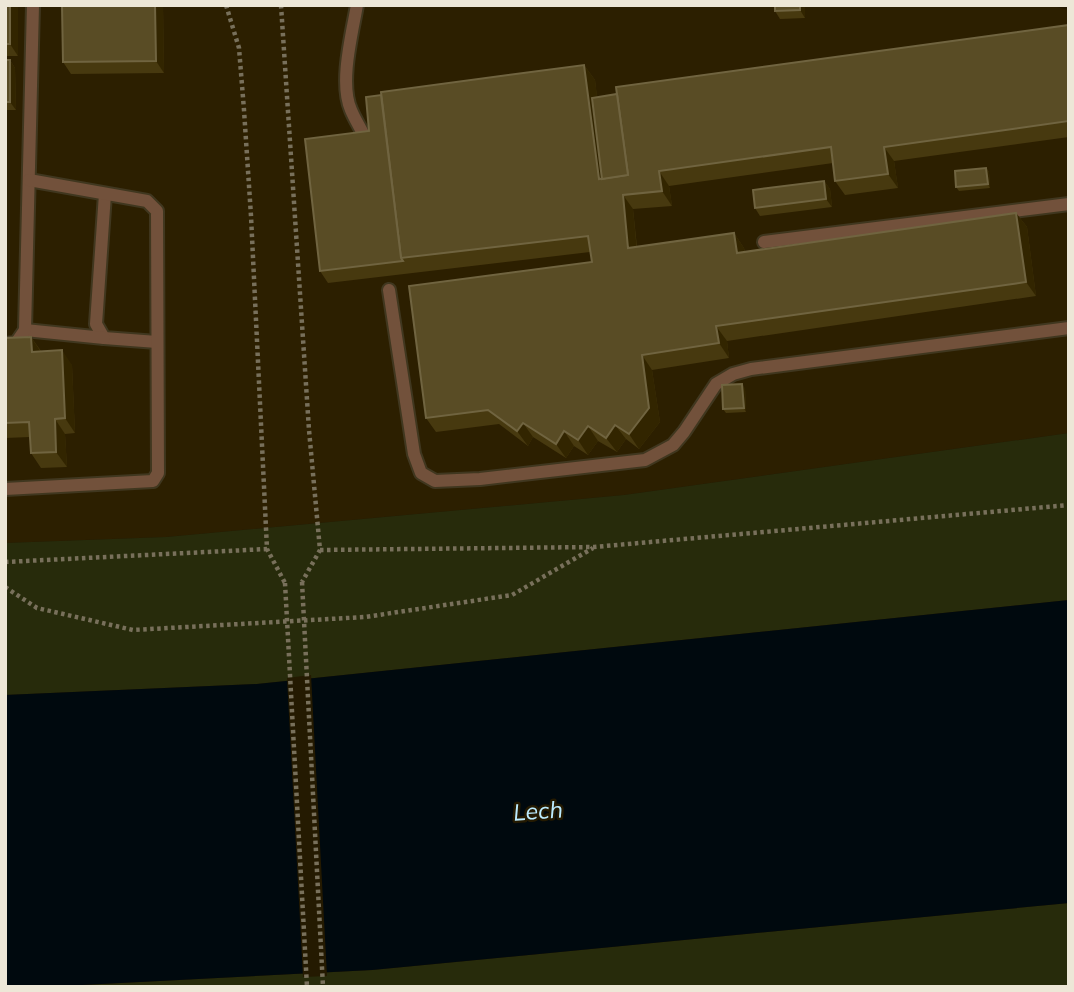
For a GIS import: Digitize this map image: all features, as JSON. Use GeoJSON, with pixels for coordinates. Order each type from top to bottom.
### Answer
{"type":"FeatureCollection","features":[{"type":"Feature","properties":{"kind":"lane"},"geometry":{"type":"LineString","coordinates":[[5,344],[16,343],[25,330],[33,5]]}},
{"type":"Feature","properties":{"kind":"lane"},"geometry":{"type":"LineString","coordinates":[[357,5],[346,74],[346,93],[366,140]]}},
{"type":"Feature","properties":{"kind":"lane"},"geometry":{"type":"LineString","coordinates":[[5,489],[153,481],[158,473],[157,211],[147,201],[29,180]]}},
{"type":"Feature","properties":{"kind":"lane"},"geometry":{"type":"LineString","coordinates":[[104,338],[96,324],[105,194]]}},
{"type":"Feature","properties":{"kind":"lane"},"geometry":{"type":"LineString","coordinates":[[764,242],[1069,204]]}},
{"type":"Feature","properties":{"kind":"lane"},"geometry":{"type":"LineString","coordinates":[[389,290],[414,454],[421,472],[435,481],[480,479],[645,460],[673,445],[716,384],[733,374],[751,369],[1069,328]]}},
{"type":"Feature","properties":{"kind":"lane"},"geometry":{"type":"LineString","coordinates":[[25,330],[157,342]]}},
{"type":"Feature","properties":{"kind":"path"},"geometry":{"type":"LineString","coordinates":[[226,5],[239,48],[245,123],[267,549],[285,583],[307,987]]}},
{"type":"Feature","properties":{"kind":"path"},"geometry":{"type":"LineString","coordinates":[[281,5],[309,430],[320,550],[302,582],[324,987]]}},
{"type":"Feature","properties":{"kind":"path"},"geometry":{"type":"LineString","coordinates":[[320,550],[594,547],[1069,505]]}},
{"type":"Feature","properties":{"kind":"path"},"geometry":{"type":"LineString","coordinates":[[5,587],[37,608],[133,630],[365,617],[512,594],[594,547]]}},
{"type":"Feature","properties":{"kind":"path"},"geometry":{"type":"LineString","coordinates":[[5,562],[267,549]]}},
{"type":"Feature","properties":{"kind":"shaded area"},"geometry":{"type":"Polygon","coordinates":[[[5,5],[1049,5],[1069,10],[1069,433],[624,495],[166,537],[5,543],[5,5]]]}},
{"type":"Feature","properties":{"kind":"green space"},"geometry":{"type":"Polygon","coordinates":[[[1069,433],[1069,600],[257,684],[5,695],[5,543],[166,537],[624,495],[1069,433]]]}},
{"type":"Feature","properties":{"kind":"green space"},"geometry":{"type":"Polygon","coordinates":[[[1069,903],[1069,987],[43,987],[372,970],[1069,903]]]}},
{"type":"Feature","properties":{"kind":"water","name":"Lech"},"geometry":{"type":"Polygon","coordinates":[[[1069,600],[1069,903],[372,970],[5,987],[5,695],[257,684],[1069,600]]]}},
{"type":"Feature","properties":{"kind":"pier"},"geometry":{"type":"Polygon","coordinates":[[[311,675],[327,976],[303,977],[287,678],[311,675]]]}},
{"type":"Feature","properties":{"kind":"building"},"geometry":{"type":"Polygon","coordinates":[[[5,5],[10,5],[10,44],[5,44],[5,5]]]}},
{"type":"Feature","properties":{"kind":"building"},"geometry":{"type":"Polygon","coordinates":[[[62,5],[155,5],[156,61],[63,62],[62,5]]]}},
{"type":"Feature","properties":{"kind":"building"},"geometry":{"type":"Polygon","coordinates":[[[775,5],[800,5],[800,10],[775,11],[775,5]]]}},
{"type":"Feature","properties":{"kind":"building"},"geometry":{"type":"Polygon","coordinates":[[[1069,25],[1069,121],[884,147],[888,174],[835,181],[831,147],[659,171],[662,191],[623,195],[628,248],[734,233],[737,253],[1016,213],[1026,282],[716,326],[719,343],[642,355],[649,408],[629,434],[615,425],[606,438],[588,426],[578,440],[564,431],[556,444],[523,423],[517,431],[488,410],[426,418],[409,286],[592,262],[588,236],[401,258],[381,92],[584,65],[599,179],[628,175],[616,87],[1069,25]]]}},
{"type":"Feature","properties":{"kind":"building"},"geometry":{"type":"Polygon","coordinates":[[[5,60],[10,60],[10,102],[5,102],[5,60]]]}},
{"type":"Feature","properties":{"kind":"building"},"geometry":{"type":"Polygon","coordinates":[[[617,94],[628,175],[602,179],[592,98],[617,94]]]}},
{"type":"Feature","properties":{"kind":"building"},"geometry":{"type":"Polygon","coordinates":[[[381,95],[403,261],[320,271],[305,139],[369,131],[366,97],[381,95]]]}},
{"type":"Feature","properties":{"kind":"building"},"geometry":{"type":"Polygon","coordinates":[[[986,168],[988,184],[956,187],[955,171],[986,168]]]}},
{"type":"Feature","properties":{"kind":"building"},"geometry":{"type":"Polygon","coordinates":[[[824,181],[826,199],[755,208],[753,190],[824,181]]]}},
{"type":"Feature","properties":{"kind":"building"},"geometry":{"type":"Polygon","coordinates":[[[31,337],[32,352],[62,350],[65,418],[55,419],[56,452],[31,453],[29,422],[5,423],[5,338],[31,337]]]}},
{"type":"Feature","properties":{"kind":"building"},"geometry":{"type":"Polygon","coordinates":[[[742,384],[744,408],[723,409],[722,385],[742,384]]]}}]}
